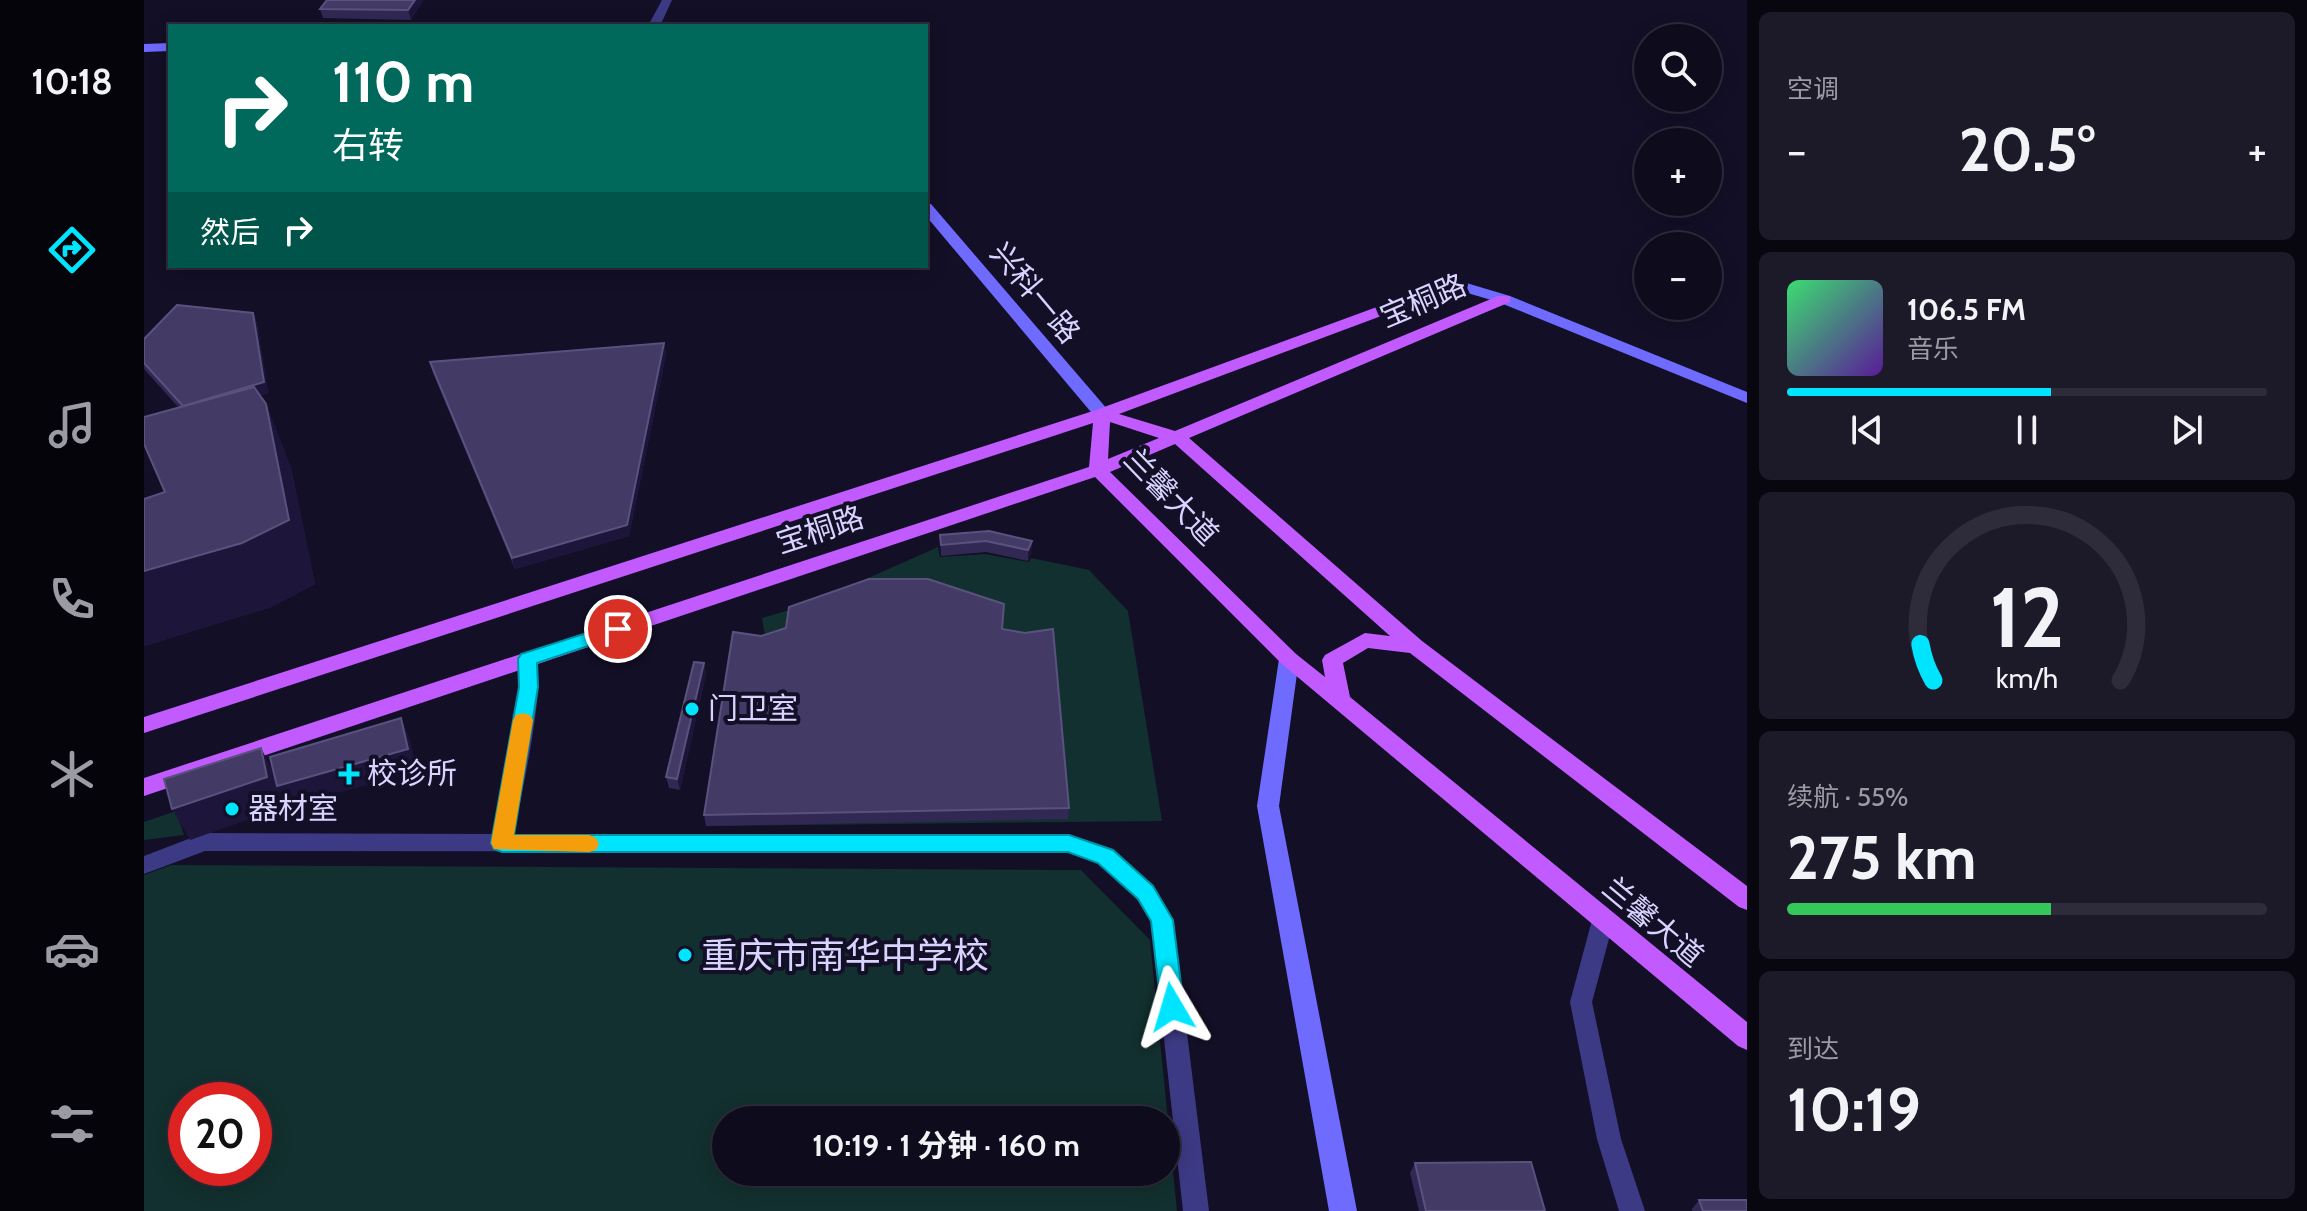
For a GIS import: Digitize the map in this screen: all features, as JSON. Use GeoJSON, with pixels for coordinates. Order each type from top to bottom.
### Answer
{"type":"FeatureCollection","features":[{"type":"Feature","properties":{"kind":"main road","name":"宝桐路"},"geometry":{"type":"LineString","coordinates":[[144,725],[1102,414],[1453,284]]}},
{"type":"Feature","properties":{"kind":"main road","name":"宝桐路"},"geometry":{"type":"LineString","coordinates":[[144,787],[1098,470],[1504,299]]}},
{"type":"Feature","properties":{"kind":"main road","name":"兰馨大道"},"geometry":{"type":"LineString","coordinates":[[1747,900],[1415,646],[1178,438],[1102,414],[1098,470],[1289,659],[1747,1038]]}},
{"type":"Feature","properties":{"kind":"main road"},"geometry":{"type":"LineString","coordinates":[[1340,701],[1332,660],[1365,640],[1415,646]]}},
{"type":"Feature","properties":{"kind":"street"},"geometry":{"type":"LineString","coordinates":[[144,48],[168,47]]}},
{"type":"Feature","properties":{"kind":"street","name":"兴科一路"},"geometry":{"type":"LineString","coordinates":[[928,209],[1102,414]]}},
{"type":"Feature","properties":{"kind":"street"},"geometry":{"type":"LineString","coordinates":[[1453,284],[1504,299],[1747,398]]}},
{"type":"Feature","properties":{"kind":"street"},"geometry":{"type":"LineString","coordinates":[[1289,659],[1268,806],[1343,1211]]}},
{"type":"Feature","properties":{"kind":"lane"},"geometry":{"type":"LineString","coordinates":[[655,24],[667,0]]}},
{"type":"Feature","properties":{"kind":"lane"},"geometry":{"type":"LineString","coordinates":[[502,843],[529,687],[528,659]]}},
{"type":"Feature","properties":{"kind":"lane"},"geometry":{"type":"LineString","coordinates":[[144,865],[204,842],[1069,843],[1106,856],[1145,893],[1162,920],[1196,1211]]}},
{"type":"Feature","properties":{"kind":"lane"},"geometry":{"type":"LineString","coordinates":[[1603,920],[1581,1002],[1609,1139],[1632,1211]]}},
{"type":"Feature","properties":{"kind":"green space"},"geometry":{"type":"Polygon","coordinates":[[[938,547],[940,557],[985,554],[1029,562],[1031,558],[1089,570],[1128,611],[1162,821],[706,826],[733,637],[765,636],[762,618],[841,595],[839,591],[938,547]]]}},
{"type":"Feature","properties":{"kind":"green space"},"geometry":{"type":"Polygon","coordinates":[[[176,811],[184,835],[144,840],[144,822],[176,811]]]}},
{"type":"Feature","properties":{"kind":"green space"},"geometry":{"type":"Polygon","coordinates":[[[171,865],[1081,870],[1150,940],[1167,1106],[712,1106],[712,1186],[1175,1186],[1177,1211],[144,1211],[144,875],[171,865]]]}},
{"type":"Feature","properties":{"kind":"building"},"geometry":{"type":"Polygon","coordinates":[[[327,0],[415,0],[408,10],[320,9],[327,0]]]}},
{"type":"Feature","properties":{"kind":"building"},"geometry":{"type":"Polygon","coordinates":[[[177,305],[253,313],[264,382],[183,406],[144,363],[144,339],[177,305]]]}},
{"type":"Feature","properties":{"kind":"building"},"geometry":{"type":"Polygon","coordinates":[[[664,343],[627,525],[512,558],[430,362],[664,343]]]}},
{"type":"Feature","properties":{"kind":"building"},"geometry":{"type":"Polygon","coordinates":[[[254,387],[266,404],[289,520],[242,543],[144,571],[144,499],[165,492],[144,444],[144,417],[254,387]]]}},
{"type":"Feature","properties":{"kind":"building"},"geometry":{"type":"Polygon","coordinates":[[[989,531],[1032,541],[1028,550],[986,541],[941,545],[940,535],[989,531]]]}},
{"type":"Feature","properties":{"kind":"building"},"geometry":{"type":"Polygon","coordinates":[[[869,579],[928,579],[1004,604],[1002,629],[1025,633],[1053,629],[1069,808],[704,815],[733,632],[761,636],[786,628],[789,607],[869,579]]]}},
{"type":"Feature","properties":{"kind":"building"},"geometry":{"type":"Polygon","coordinates":[[[694,662],[704,663],[677,779],[666,777],[694,662]]]}},
{"type":"Feature","properties":{"kind":"building"},"geometry":{"type":"Polygon","coordinates":[[[401,718],[408,749],[277,786],[270,757],[401,718]]]}},
{"type":"Feature","properties":{"kind":"building"},"geometry":{"type":"Polygon","coordinates":[[[261,748],[267,777],[172,809],[164,779],[261,748]]]}},
{"type":"Feature","properties":{"kind":"building"},"geometry":{"type":"Polygon","coordinates":[[[1531,1162],[1545,1211],[1426,1211],[1415,1163],[1531,1162]]]}},
{"type":"Feature","properties":{"kind":"building"},"geometry":{"type":"Polygon","coordinates":[[[1699,1200],[1747,1200],[1747,1211],[1703,1211],[1699,1200]]]}},
{"type":"Feature","properties":{"kind":"slow traffic"},"geometry":{"type":"LineString","coordinates":[[523,720],[502,843],[589,844]]}},
{"type":"Feature","properties":{"kind":"place","name":"门卫室"},"geometry":{"type":"Point","coordinates":[692,709]}},
{"type":"Feature","properties":{"kind":"place","name":"校诊所"},"geometry":{"type":"Point","coordinates":[349,774]}},
{"type":"Feature","properties":{"kind":"place","name":"器材室"},"geometry":{"type":"Point","coordinates":[232,809]}},
{"type":"Feature","properties":{"kind":"place","name":"重庆市南华中学校"},"geometry":{"type":"Point","coordinates":[685,955]}},
{"type":"Feature","properties":{"kind":"route"},"geometry":{"type":"LineString","coordinates":[[618,629],[528,659],[529,687],[502,843],[1069,843],[1106,856],[1145,893],[1162,920],[1172,1007]]}}]}
